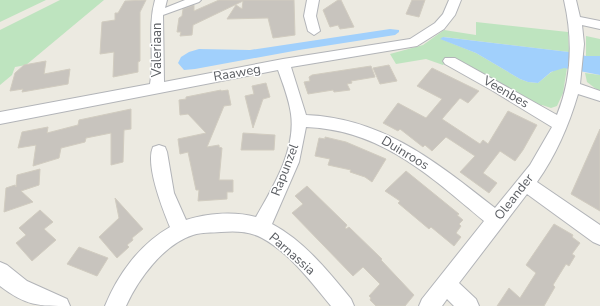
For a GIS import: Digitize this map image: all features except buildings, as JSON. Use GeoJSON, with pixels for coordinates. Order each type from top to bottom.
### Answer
{"type":"FeatureCollection","features":[{"type":"Feature","properties":{"kind":"street","name":"Valeriaan"},"geometry":{"type":"LineString","coordinates":[[156,88],[159,77],[157,13],[160,0]]}},
{"type":"Feature","properties":{"kind":"street","name":"Valeriaan"},"geometry":{"type":"LineString","coordinates":[[157,13],[170,10],[195,0]]}},
{"type":"Feature","properties":{"kind":"street"},"geometry":{"type":"LineString","coordinates":[[313,0],[310,16],[314,31]]}},
{"type":"Feature","properties":{"kind":"street","name":"Raaweg"},"geometry":{"type":"LineString","coordinates":[[1,119],[283,64],[413,43],[440,26],[450,13],[455,0]]}},
{"type":"Feature","properties":{"kind":"street","name":"Oleander"},"geometry":{"type":"LineString","coordinates":[[429,306],[535,170],[561,125],[574,81],[577,50],[576,20],[570,0]]}},
{"type":"Feature","properties":{"kind":"street"},"geometry":{"type":"LineString","coordinates":[[576,20],[600,25]]}},
{"type":"Feature","properties":{"kind":"street","name":"Veenbes"},"geometry":{"type":"LineString","coordinates":[[450,61],[498,86],[561,125]]}},
{"type":"Feature","properties":{"kind":"street","name":"Rapunzel"},"geometry":{"type":"LineString","coordinates":[[260,228],[288,169],[297,139],[299,120],[283,64]]}},
{"type":"Feature","properties":{"kind":"street"},"geometry":{"type":"LineString","coordinates":[[574,81],[600,96]]}},
{"type":"Feature","properties":{"kind":"street","name":"Duinroos"},"geometry":{"type":"LineString","coordinates":[[299,120],[335,122],[360,128],[388,141],[419,160],[496,220]]}},
{"type":"Feature","properties":{"kind":"street"},"geometry":{"type":"LineString","coordinates":[[159,152],[162,185],[168,204],[182,231]]}},
{"type":"Feature","properties":{"kind":"street"},"geometry":{"type":"LineString","coordinates":[[525,183],[600,236]]}},
{"type":"Feature","properties":{"kind":"street","name":"Parnassia"},"geometry":{"type":"LineString","coordinates":[[115,306],[120,292],[138,268],[158,247],[182,231],[193,226],[229,222],[246,222],[281,240],[344,306]]}},
{"type":"Feature","properties":{"kind":"street"},"geometry":{"type":"LineString","coordinates":[[0,272],[5,278],[27,293],[60,306]]}},
{"type":"Feature","properties":{"kind":"street"},"geometry":{"type":"LineString","coordinates":[[446,284],[469,306]]}},
{"type":"Feature","properties":{"kind":"green space"},"geometry":{"type":"Polygon","coordinates":[[[0,0],[46,0],[0,22],[0,0]]]}},
{"type":"Feature","properties":{"kind":"green space"},"geometry":{"type":"Polygon","coordinates":[[[60,0],[104,0],[26,65],[15,67],[12,75],[0,85],[0,30],[60,0]]]}},
{"type":"Feature","properties":{"kind":"green space"},"geometry":{"type":"Polygon","coordinates":[[[476,22],[568,32],[569,52],[444,37],[441,39],[476,53],[520,79],[528,82],[538,83],[555,70],[567,68],[563,93],[557,106],[551,108],[542,105],[540,107],[450,58],[443,65],[426,59],[396,64],[390,54],[423,45],[444,30],[476,35],[476,22]]]}},
{"type":"Feature","properties":{"kind":"green space"},"geometry":{"type":"Polygon","coordinates":[[[586,36],[600,39],[600,56],[586,56],[586,36]]]}},
{"type":"Feature","properties":{"kind":"green space"},"geometry":{"type":"Polygon","coordinates":[[[585,73],[600,75],[600,92],[587,82],[585,73]]]}},
{"type":"Feature","properties":{"kind":"water"},"geometry":{"type":"Polygon","coordinates":[[[390,29],[399,30],[399,32],[395,35],[299,50],[195,69],[184,70],[178,63],[181,57],[189,52],[199,49],[250,50],[390,29]]]}},
{"type":"Feature","properties":{"kind":"water"},"geometry":{"type":"Polygon","coordinates":[[[443,37],[569,52],[586,56],[600,56],[600,75],[564,68],[551,72],[538,83],[528,82],[520,79],[476,53],[440,39],[443,37]]]}}]}
